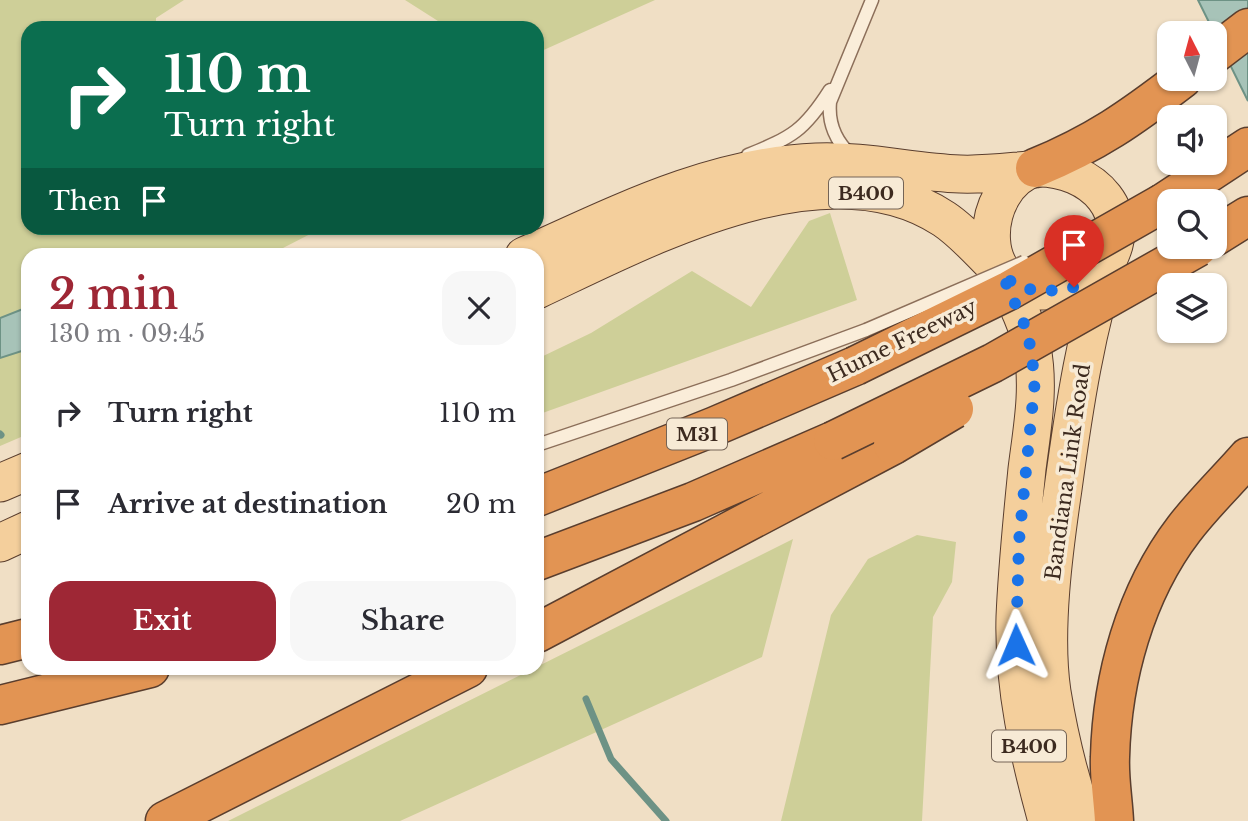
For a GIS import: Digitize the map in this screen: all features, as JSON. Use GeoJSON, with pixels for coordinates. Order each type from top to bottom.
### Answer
{"type":"FeatureCollection","features":[{"type":"Feature","properties":{"kind":"highway"},"geometry":{"type":"LineString","coordinates":[[1227,44],[1248,28]]}},
{"type":"Feature","properties":{"kind":"highway"},"geometry":{"type":"LineString","coordinates":[[1032,169],[1090,145],[1121,126],[1166,91]]}},
{"type":"Feature","properties":{"kind":"highway","name":"Hume Freeway"},"geometry":{"type":"LineString","coordinates":[[1184,189],[1248,147]]}},
{"type":"Feature","properties":{"kind":"highway","name":"Hume Freeway"},"geometry":{"type":"LineString","coordinates":[[544,494],[678,442],[855,366],[1010,290],[1157,206]]}},
{"type":"Feature","properties":{"kind":"highway"},"geometry":{"type":"LineString","coordinates":[[544,558],[693,502],[832,441],[993,363],[1177,259]]}},
{"type":"Feature","properties":{"kind":"highway"},"geometry":{"type":"LineString","coordinates":[[544,629],[893,445],[1060,346],[1185,259]]}},
{"type":"Feature","properties":{"kind":"highway"},"geometry":{"type":"LineString","coordinates":[[1114,821],[1110,757],[1120,673],[1136,615],[1157,572],[1183,530],[1248,457]]}},
{"type":"Feature","properties":{"kind":"highway"},"geometry":{"type":"LineString","coordinates":[[0,645],[21,640]]}},
{"type":"Feature","properties":{"kind":"highway"},"geometry":{"type":"LineString","coordinates":[[0,705],[122,675]]}},
{"type":"Feature","properties":{"kind":"highway"},"geometry":{"type":"LineString","coordinates":[[165,821],[454,675]]}},
{"type":"Feature","properties":{"kind":"main road","name":"B400"},"geometry":{"type":"LineString","coordinates":[[542,248],[702,181],[778,166],[864,163],[958,174],[1032,169],[1071,172],[1100,191],[1110,205],[1115,221],[1112,249],[1097,275],[1074,287],[1051,291],[1024,288],[1015,285],[1001,272],[993,245],[996,211],[1007,188],[1032,169]]}},
{"type":"Feature","properties":{"kind":"main road","name":"Bandiana Link Road"},"geometry":{"type":"LineString","coordinates":[[544,287],[710,214],[746,202],[809,192],[865,193],[908,201],[944,219],[1001,272],[1024,321],[1034,367],[1035,398],[1019,541],[1015,620],[1017,670],[1032,768],[1047,821]]}},
{"type":"Feature","properties":{"kind":"main road","name":"Bandiana Link Road"},"geometry":{"type":"LineString","coordinates":[[1084,821],[1075,794],[1052,690],[1050,617],[1056,538],[1084,350],[1112,249]]}},
{"type":"Feature","properties":{"kind":"main road"},"geometry":{"type":"LineString","coordinates":[[0,483],[21,474]]}},
{"type":"Feature","properties":{"kind":"main road"},"geometry":{"type":"LineString","coordinates":[[0,544],[21,534]]}},
{"type":"Feature","properties":{"kind":"lane"},"geometry":{"type":"LineString","coordinates":[[702,181],[734,162],[779,143],[812,119],[838,78],[867,18],[872,0]]}},
{"type":"Feature","properties":{"kind":"lane"},"geometry":{"type":"LineString","coordinates":[[838,78],[829,110],[834,130],[848,152],[864,163]]}},
{"type":"Feature","properties":{"kind":"lane"},"geometry":{"type":"LineString","coordinates":[[544,443],[655,407],[866,330],[1157,206]]}},
{"type":"Feature","properties":{"kind":"lane"},"geometry":{"type":"LineString","coordinates":[[0,544],[21,544]]}},
{"type":"Feature","properties":{"kind":"green space"},"geometry":{"type":"Polygon","coordinates":[[[0,0],[184,0],[156,18],[156,21],[21,21],[21,235],[308,235],[283,248],[21,248],[21,310],[0,318],[0,0]]]}},
{"type":"Feature","properties":{"kind":"green space"},"geometry":{"type":"Polygon","coordinates":[[[405,0],[655,0],[544,50],[544,21],[438,21],[405,0]]]}},
{"type":"Feature","properties":{"kind":"green space"},"geometry":{"type":"Polygon","coordinates":[[[830,213],[857,300],[544,412],[544,356],[591,333],[692,271],[751,307],[809,221],[830,213]]]}},
{"type":"Feature","properties":{"kind":"green space"},"geometry":{"type":"Polygon","coordinates":[[[21,351],[21,437],[0,446],[0,358],[21,351]]]}},
{"type":"Feature","properties":{"kind":"green space"},"geometry":{"type":"Polygon","coordinates":[[[917,535],[956,542],[952,582],[933,617],[922,821],[781,821],[831,615],[868,559],[917,535]]]}},
{"type":"Feature","properties":{"kind":"green space"},"geometry":{"type":"Polygon","coordinates":[[[793,539],[762,657],[400,821],[228,821],[521,675],[544,675],[544,663],[793,539]]]}},
{"type":"Feature","properties":{"kind":"shaded area"},"geometry":{"type":"Polygon","coordinates":[[[1198,0],[1248,0],[1248,101],[1227,59],[1227,21],[1208,21],[1198,0]]]}},
{"type":"Feature","properties":{"kind":"shaded area"},"geometry":{"type":"Polygon","coordinates":[[[21,310],[21,351],[0,358],[0,318],[21,310]]]}},
{"type":"Feature","properties":{"kind":"waterway"},"geometry":{"type":"LineString","coordinates":[[586,699],[611,759],[666,821]]}},
{"type":"Feature","properties":{"kind":"route"},"geometry":{"type":"LineString","coordinates":[[1016,645],[1019,541],[1035,380],[1028,333],[1017,302],[1002,274],[1015,285],[1024,288],[1051,291],[1074,287]]}}]}
